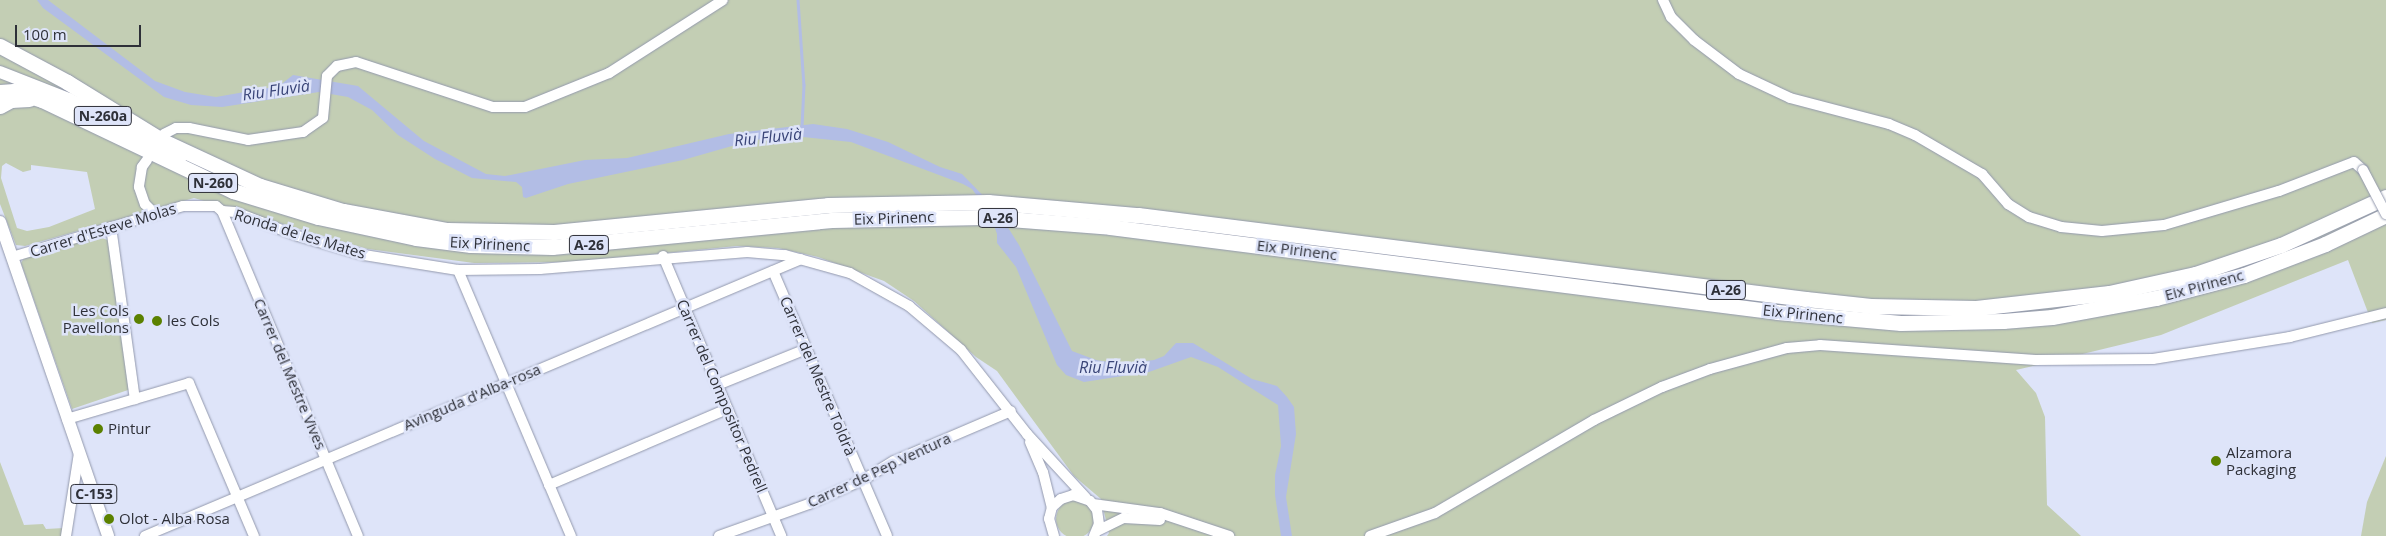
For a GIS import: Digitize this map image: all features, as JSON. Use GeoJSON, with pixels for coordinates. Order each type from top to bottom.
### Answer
{"type":"FeatureCollection","features":[{"type":"Feature","properties":{"kind":"highway","name":"N-260"},"geometry":{"type":"LineString","coordinates":[[0,46],[67,82],[164,141],[256,191]]}},
{"type":"Feature","properties":{"kind":"highway","name":"N-260"},"geometry":{"type":"LineString","coordinates":[[0,92],[14,91],[42,100],[200,177],[256,191]]}},
{"type":"Feature","properties":{"kind":"highway"},"geometry":{"type":"LineString","coordinates":[[0,106],[22,99],[42,100]]}},
{"type":"Feature","properties":{"kind":"highway"},"geometry":{"type":"LineString","coordinates":[[2195,274],[2308,226],[2386,187]]}},
{"type":"Feature","properties":{"kind":"highway","name":"Eix Pirinenc"},"geometry":{"type":"LineString","coordinates":[[256,191],[373,218],[447,230],[509,233],[589,230],[828,205],[920,202],[1053,206],[1871,306],[1976,308],[2109,293],[2195,274],[2281,245],[2386,197]]}},
{"type":"Feature","properties":{"kind":"highway","name":"Eix Pirinenc"},"geometry":{"type":"LineString","coordinates":[[256,191],[383,232],[509,247],[590,245],[832,220],[931,217],[1064,223],[1777,312],[1911,323],[2052,317],[2156,298],[2244,275],[2386,215]]}},
{"type":"Feature","properties":{"kind":"main road","name":"Eix Pirinenc"},"geometry":{"type":"LineString","coordinates":[[0,72],[69,99],[202,170],[256,191]]}},
{"type":"Feature","properties":{"kind":"main road","name":"C-153"},"geometry":{"type":"LineString","coordinates":[[0,222],[108,536]]}},
{"type":"Feature","properties":{"kind":"street"},"geometry":{"type":"LineString","coordinates":[[164,134],[176,128],[189,128],[248,140],[282,137],[303,132],[322,118],[327,76],[337,66],[356,62],[493,107],[525,107],[609,73],[723,0]]}},
{"type":"Feature","properties":{"kind":"street"},"geometry":{"type":"LineString","coordinates":[[1663,0],[1671,18],[1694,40],[1739,74],[1790,98],[1889,124],[1915,135],[1982,174],[2008,204],[2029,217],[2061,227],[2102,231],[2164,225],[2279,191],[2354,162],[2362,170],[2386,215]]}},
{"type":"Feature","properties":{"kind":"street"},"geometry":{"type":"LineString","coordinates":[[147,160],[142,167],[139,187],[145,204],[155,214]]}},
{"type":"Feature","properties":{"kind":"street","name":"Carrer d'Esteve Molas"},"geometry":{"type":"LineString","coordinates":[[12,257],[183,206],[209,204],[222,211]]}},
{"type":"Feature","properties":{"kind":"street","name":"Ronda de les Mates"},"geometry":{"type":"LineString","coordinates":[[222,211],[241,214],[298,236],[364,255],[458,270],[540,269],[663,256],[747,252],[801,259],[850,273],[909,306],[961,350],[1011,411],[1027,434],[1089,501]]}},
{"type":"Feature","properties":{"kind":"street","name":"Carrer del Mestre Vives"},"geometry":{"type":"LineString","coordinates":[[222,211],[358,536]]}},
{"type":"Feature","properties":{"kind":"street"},"geometry":{"type":"LineString","coordinates":[[111,227],[135,399]]}},
{"type":"Feature","properties":{"kind":"street","name":"Carrer del Compositor Pedrell"},"geometry":{"type":"LineString","coordinates":[[663,256],[781,536]]}},
{"type":"Feature","properties":{"kind":"street","name":"Avinguda d'Alba-rosa"},"geometry":{"type":"LineString","coordinates":[[145,536],[505,382],[801,259]]}},
{"type":"Feature","properties":{"kind":"street"},"geometry":{"type":"LineString","coordinates":[[458,270],[571,536]]}},
{"type":"Feature","properties":{"kind":"street","name":"Carrer del Mestre Toldrà"},"geometry":{"type":"LineString","coordinates":[[773,270],[887,536]]}},
{"type":"Feature","properties":{"kind":"street"},"geometry":{"type":"LineString","coordinates":[[1374,535],[1419,520],[1468,496],[1565,435],[1662,388],[1710,369],[1787,348],[1820,345],[2035,360],[2153,359],[2290,337],[2386,313]]}},
{"type":"Feature","properties":{"kind":"street"},"geometry":{"type":"LineString","coordinates":[[718,385],[806,349]]}},
{"type":"Feature","properties":{"kind":"street"},"geometry":{"type":"LineString","coordinates":[[67,419],[189,383],[254,536]]}},
{"type":"Feature","properties":{"kind":"street"},"geometry":{"type":"LineString","coordinates":[[549,485],[728,409]]}},
{"type":"Feature","properties":{"kind":"street","name":"Carrer de Pep Ventura"},"geometry":{"type":"LineString","coordinates":[[719,536],[863,480],[894,461],[1011,411]]}},
{"type":"Feature","properties":{"kind":"street","name":"Ronda de les Mates"},"geometry":{"type":"LineString","coordinates":[[1027,434],[1043,472],[1052,507],[1049,519],[1054,536]]}},
{"type":"Feature","properties":{"kind":"street"},"geometry":{"type":"LineString","coordinates":[[66,536],[79,452]]}},
{"type":"Feature","properties":{"kind":"street"},"geometry":{"type":"LineString","coordinates":[[1052,507],[1067,496],[1160,513],[1188,524],[1226,535]]}},
{"type":"Feature","properties":{"kind":"street"},"geometry":{"type":"LineString","coordinates":[[1089,501],[1099,517],[1096,533]]}},
{"type":"Feature","properties":{"kind":"street"},"geometry":{"type":"LineString","coordinates":[[1096,533],[1112,521],[1132,517],[1188,524]]}},
{"type":"Feature","properties":{"kind":"green space"},"geometry":{"type":"Polygon","coordinates":[[[0,0],[2386,0],[2386,320],[2372,323],[2348,260],[2161,335],[2016,370],[2036,393],[2045,417],[2047,505],[2081,536],[1107,536],[1109,533],[1101,499],[1074,476],[997,371],[976,357],[914,301],[884,281],[818,257],[778,248],[737,246],[574,262],[474,263],[368,249],[194,198],[25,246],[16,245],[0,204],[0,0]],[[6,163],[2,166],[1,178],[17,228],[27,231],[49,227],[95,209],[87,172],[31,165],[31,170],[23,172],[6,163]]]}},
{"type":"Feature","properties":{"kind":"green space"},"geometry":{"type":"Polygon","coordinates":[[[97,236],[110,241],[131,389],[72,409],[21,263],[24,258],[97,236]]]}},
{"type":"Feature","properties":{"kind":"green space"},"geometry":{"type":"Polygon","coordinates":[[[2386,456],[2386,536],[2361,536],[2367,502],[2386,456]]]}},
{"type":"Feature","properties":{"kind":"green space"},"geometry":{"type":"Polygon","coordinates":[[[0,462],[24,525],[43,524],[46,529],[64,528],[63,536],[0,536],[0,462]]]}},
{"type":"Feature","properties":{"kind":"green space"},"geometry":{"type":"Polygon","coordinates":[[[1075,500],[1082,501],[1088,506],[1093,512],[1093,526],[1088,532],[1082,537],[1075,538],[1068,537],[1062,532],[1057,526],[1056,519],[1057,512],[1062,506],[1068,501],[1075,500]]]}},
{"type":"Feature","properties":{"kind":"water","name":"Riu Fluvià"},"geometry":{"type":"Polygon","coordinates":[[[37,0],[48,0],[155,81],[185,92],[216,97],[279,86],[293,75],[358,86],[424,141],[486,174],[505,176],[585,160],[627,158],[729,134],[813,124],[847,129],[888,142],[940,167],[962,174],[997,210],[1019,245],[1072,351],[1096,360],[1121,364],[1154,360],[1164,356],[1176,343],[1193,343],[1252,379],[1277,386],[1294,407],[1296,434],[1286,497],[1292,536],[1281,536],[1275,495],[1275,475],[1281,446],[1278,405],[1218,367],[1191,357],[1149,372],[1084,382],[1066,375],[1057,365],[1016,267],[997,243],[997,234],[990,214],[972,189],[963,184],[851,142],[803,137],[753,140],[683,160],[568,184],[526,198],[523,197],[522,187],[516,182],[472,178],[435,159],[398,135],[372,110],[348,97],[319,92],[222,107],[191,105],[164,97],[43,8],[37,0]]]}},
{"type":"Feature","properties":{"kind":"waterway","name":"Riu Fluvià"},"geometry":{"type":"LineString","coordinates":[[798,0],[804,85],[802,128]]}},
{"type":"Feature","properties":{"kind":"place","name":"Les Cols Pavellons"},"geometry":{"type":"Point","coordinates":[139,319]}},
{"type":"Feature","properties":{"kind":"place","name":"les Cols"},"geometry":{"type":"Point","coordinates":[157,321]}},
{"type":"Feature","properties":{"kind":"place","name":"Pintur"},"geometry":{"type":"Point","coordinates":[98,429]}},
{"type":"Feature","properties":{"kind":"place","name":"Alzamora Packaging"},"geometry":{"type":"Point","coordinates":[2216,461]}},
{"type":"Feature","properties":{"kind":"place","name":"Olot - Alba Rosa"},"geometry":{"type":"Point","coordinates":[109,519]}}]}
